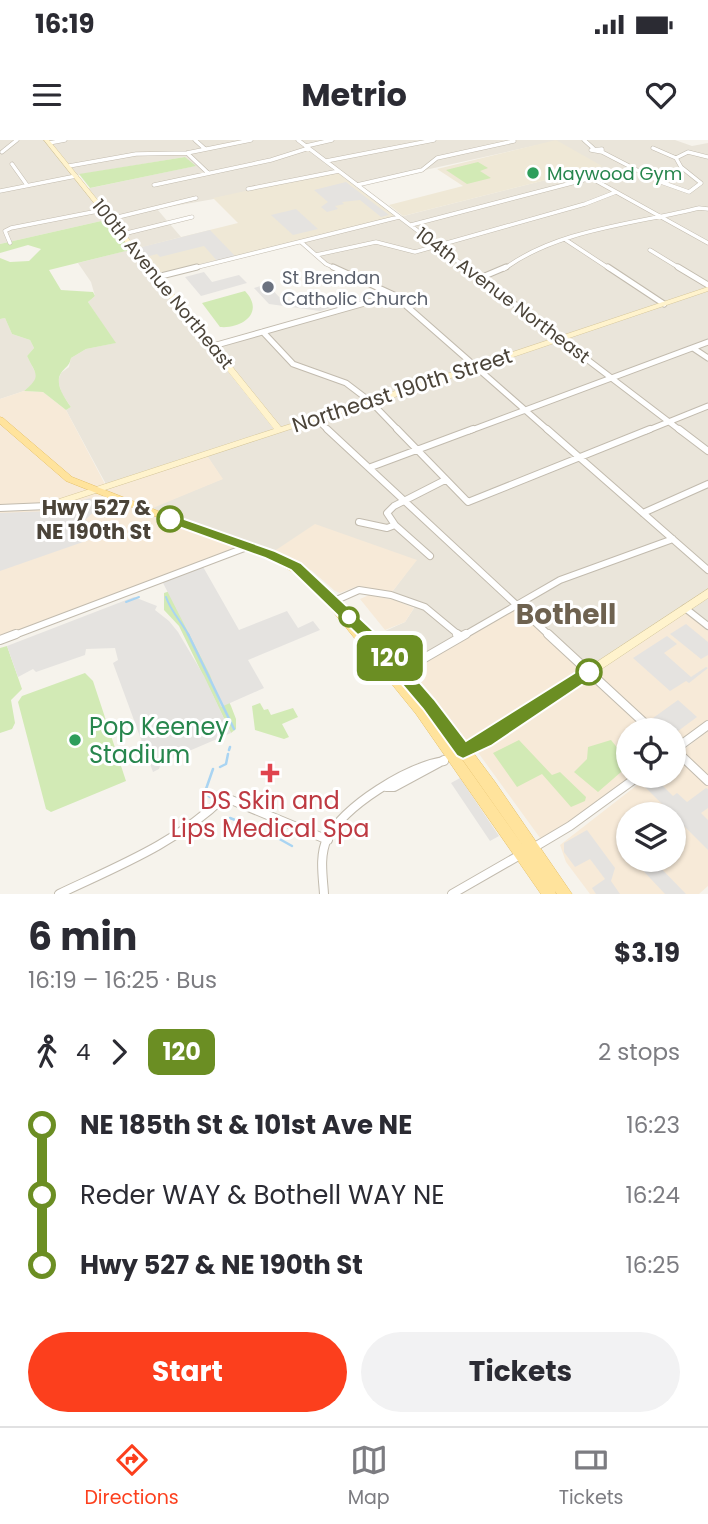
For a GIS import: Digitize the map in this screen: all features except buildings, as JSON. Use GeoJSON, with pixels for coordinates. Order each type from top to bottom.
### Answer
{"type":"FeatureCollection","features":[{"type":"Feature","properties":{"kind":"main road"},"geometry":{"type":"LineString","coordinates":[[0,420],[58,471],[95,490],[296,567],[372,637],[402,671],[453,756]]}},
{"type":"Feature","properties":{"kind":"main road"},"geometry":{"type":"LineString","coordinates":[[332,602],[415,704],[526,852],[565,894]]}},
{"type":"Feature","properties":{"kind":"main road"},"geometry":{"type":"LineString","coordinates":[[526,852],[549,894]]}},
{"type":"Feature","properties":{"kind":"street"},"geometry":{"type":"LineString","coordinates":[[0,143],[17,140]]}},
{"type":"Feature","properties":{"kind":"street"},"geometry":{"type":"LineString","coordinates":[[2,152],[17,140]]}},
{"type":"Feature","properties":{"kind":"street"},"geometry":{"type":"LineString","coordinates":[[48,142],[65,140]]}},
{"type":"Feature","properties":{"kind":"street"},"geometry":{"type":"LineString","coordinates":[[195,140],[205,149]]}},
{"type":"Feature","properties":{"kind":"street"},"geometry":{"type":"LineString","coordinates":[[69,166],[109,156],[187,153],[251,140]]}},
{"type":"Feature","properties":{"kind":"street","name":"104th Avenue Northeast"},"geometry":{"type":"LineString","coordinates":[[298,140],[708,451]]}},
{"type":"Feature","properties":{"kind":"street"},"geometry":{"type":"LineString","coordinates":[[154,185],[271,160],[332,140]]}},
{"type":"Feature","properties":{"kind":"street"},"geometry":{"type":"LineString","coordinates":[[414,140],[419,143]]}},
{"type":"Feature","properties":{"kind":"street"},"geometry":{"type":"LineString","coordinates":[[326,160],[433,140]]}},
{"type":"Feature","properties":{"kind":"street"},"geometry":{"type":"LineString","coordinates":[[584,140],[593,148],[603,149],[602,152],[678,188],[689,192],[700,185]]}},
{"type":"Feature","properties":{"kind":"street"},"geometry":{"type":"LineString","coordinates":[[357,185],[422,170],[437,158],[514,141]]}},
{"type":"Feature","properties":{"kind":"street","name":"100th Avenue Northeast"},"geometry":{"type":"LineString","coordinates":[[48,142],[279,430]]}},
{"type":"Feature","properties":{"kind":"street"},"geometry":{"type":"LineString","coordinates":[[145,153],[149,146]]}},
{"type":"Feature","properties":{"kind":"street"},"geometry":{"type":"LineString","coordinates":[[653,148],[676,158],[681,167],[699,179],[700,185]]}},
{"type":"Feature","properties":{"kind":"street"},"geometry":{"type":"LineString","coordinates":[[676,158],[688,152],[708,157]]}},
{"type":"Feature","properties":{"kind":"street"},"geometry":{"type":"LineString","coordinates":[[187,153],[208,173]]}},
{"type":"Feature","properties":{"kind":"street"},"geometry":{"type":"LineString","coordinates":[[12,164],[27,185]]}},
{"type":"Feature","properties":{"kind":"street"},"geometry":{"type":"LineString","coordinates":[[248,189],[339,171]]}},
{"type":"Feature","properties":{"kind":"street"},"geometry":{"type":"LineString","coordinates":[[393,171],[399,175]]}},
{"type":"Feature","properties":{"kind":"street"},"geometry":{"type":"LineString","coordinates":[[582,173],[708,243]]}},
{"type":"Feature","properties":{"kind":"street"},"geometry":{"type":"LineString","coordinates":[[0,191],[76,176]]}},
{"type":"Feature","properties":{"kind":"street"},"geometry":{"type":"LineString","coordinates":[[411,225],[591,178]]}},
{"type":"Feature","properties":{"kind":"street"},"geometry":{"type":"LineString","coordinates":[[700,185],[708,188]]}},
{"type":"Feature","properties":{"kind":"street"},"geometry":{"type":"LineString","coordinates":[[316,255],[366,242],[384,242],[407,251],[423,250],[436,244],[585,204],[616,192]]}},
{"type":"Feature","properties":{"kind":"street"},"geometry":{"type":"LineString","coordinates":[[110,219],[196,198]]}},
{"type":"Feature","properties":{"kind":"street"},"geometry":{"type":"LineString","coordinates":[[480,278],[502,270],[527,252],[566,240],[615,226],[699,208],[708,209]]}},
{"type":"Feature","properties":{"kind":"street"},"geometry":{"type":"LineString","coordinates":[[10,243],[5,231],[7,229],[103,210]]}},
{"type":"Feature","properties":{"kind":"street"},"geometry":{"type":"LineString","coordinates":[[123,234],[192,217]]}},
{"type":"Feature","properties":{"kind":"street"},"geometry":{"type":"LineString","coordinates":[[157,277],[399,217]]}},
{"type":"Feature","properties":{"kind":"street"},"geometry":{"type":"LineString","coordinates":[[566,240],[664,304]]}},
{"type":"Feature","properties":{"kind":"street"},"geometry":{"type":"LineString","coordinates":[[301,242],[332,268],[394,295],[708,570]]}},
{"type":"Feature","properties":{"kind":"street"},"geometry":{"type":"LineString","coordinates":[[650,250],[708,287]]}},
{"type":"Feature","properties":{"kind":"street","name":"Northeast 190th Street"},"geometry":{"type":"LineString","coordinates":[[47,506],[371,402],[708,287]]}},
{"type":"Feature","properties":{"kind":"street"},"geometry":{"type":"LineString","coordinates":[[213,346],[394,295]]}},
{"type":"Feature","properties":{"kind":"street"},"geometry":{"type":"LineString","coordinates":[[263,332],[293,364],[346,383],[371,402],[468,502],[708,406]]}},
{"type":"Feature","properties":{"kind":"street"},"geometry":{"type":"LineString","coordinates":[[371,467],[708,342]]}},
{"type":"Feature","properties":{"kind":"street"},"geometry":{"type":"LineString","coordinates":[[693,348],[708,358]]}},
{"type":"Feature","properties":{"kind":"street"},"geometry":{"type":"LineString","coordinates":[[315,418],[639,718]]}},
{"type":"Feature","properties":{"kind":"street"},"geometry":{"type":"LineString","coordinates":[[430,556],[395,525],[387,513],[389,509],[445,480]]}},
{"type":"Feature","properties":{"kind":"street"},"geometry":{"type":"LineString","coordinates":[[643,513],[708,484]]}},
{"type":"Feature","properties":{"kind":"street"},"geometry":{"type":"LineString","coordinates":[[0,508],[47,506]]}},
{"type":"Feature","properties":{"kind":"street"},"geometry":{"type":"LineString","coordinates":[[359,523],[387,528],[395,525]]}},
{"type":"Feature","properties":{"kind":"street"},"geometry":{"type":"LineString","coordinates":[[402,671],[560,580],[673,539]]}},
{"type":"Feature","properties":{"kind":"street"},"geometry":{"type":"LineString","coordinates":[[0,640],[247,547]]}},
{"type":"Feature","properties":{"kind":"street"},"geometry":{"type":"LineString","coordinates":[[332,602],[359,590],[391,595],[425,607],[460,636]]}},
{"type":"Feature","properties":{"kind":"street"},"geometry":{"type":"LineString","coordinates":[[324,894],[327,840],[360,801],[485,741],[708,593]]}},
{"type":"Feature","properties":{"kind":"street"},"geometry":{"type":"LineString","coordinates":[[685,608],[708,626]]}},
{"type":"Feature","properties":{"kind":"street"},"geometry":{"type":"LineString","coordinates":[[686,741],[708,725]]}},
{"type":"Feature","properties":{"kind":"street"},"geometry":{"type":"LineString","coordinates":[[686,761],[708,781]]}},
{"type":"Feature","properties":{"kind":"street"},"geometry":{"type":"LineString","coordinates":[[452,894],[570,826],[622,788]]}},
{"type":"Feature","properties":{"kind":"street"},"geometry":{"type":"LineString","coordinates":[[59,894],[187,830],[207,815],[224,797],[327,840]]}},
{"type":"Feature","properties":{"kind":"shaded area"},"geometry":{"type":"Polygon","coordinates":[[[0,140],[675,140],[692,146],[708,143],[708,626],[589,672],[515,604],[402,671],[372,637],[405,622],[416,605],[392,592],[416,560],[270,554],[146,510],[222,479],[206,454],[107,486],[66,410],[71,407],[62,394],[58,381],[61,373],[69,367],[71,358],[86,349],[115,343],[88,302],[95,296],[91,282],[78,263],[133,249],[110,219],[0,244],[0,140]],[[556,141],[357,185],[259,188],[231,196],[157,209],[181,237],[135,249],[213,346],[392,295],[332,268],[301,242],[601,166],[556,141]],[[185,157],[76,175],[86,189],[195,166],[185,157]]]}},
{"type":"Feature","properties":{"kind":"shaded area"},"geometry":{"type":"Polygon","coordinates":[[[556,140],[602,166],[403,216],[389,205],[463,186],[437,169],[556,140]]]}},
{"type":"Feature","properties":{"kind":"shaded area"},"geometry":{"type":"Polygon","coordinates":[[[339,171],[399,217],[237,258],[234,256],[163,273],[157,272],[137,248],[238,223],[213,198],[339,171]]]}},
{"type":"Feature","properties":{"kind":"shaded area"},"geometry":{"type":"Polygon","coordinates":[[[346,182],[389,215],[381,217],[360,200],[342,202],[344,204],[335,206],[338,209],[327,212],[321,207],[328,202],[314,190],[346,182]]]}},
{"type":"Feature","properties":{"kind":"shaded area"},"geometry":{"type":"Polygon","coordinates":[[[296,209],[318,229],[293,235],[271,215],[296,209]]]}},
{"type":"Feature","properties":{"kind":"shaded area"},"geometry":{"type":"Polygon","coordinates":[[[210,230],[237,258],[219,263],[204,246],[160,257],[157,254],[142,258],[134,249],[210,230]]]}},
{"type":"Feature","properties":{"kind":"shaded area"},"geometry":{"type":"Polygon","coordinates":[[[204,272],[212,282],[239,275],[247,283],[201,296],[185,277],[204,272]]]}},
{"type":"Feature","properties":{"kind":"shaded area"},"geometry":{"type":"Polygon","coordinates":[[[267,284],[281,299],[293,300],[297,294],[305,295],[302,301],[323,304],[357,295],[362,299],[320,311],[269,304],[254,288],[267,284]]]}},
{"type":"Feature","properties":{"kind":"shaded area"},"geometry":{"type":"Polygon","coordinates":[[[5,318],[12,334],[30,340],[34,348],[27,356],[37,376],[36,381],[24,391],[0,399],[0,319],[5,318]]]}},
{"type":"Feature","properties":{"kind":"shaded area"},"geometry":{"type":"Polygon","coordinates":[[[24,391],[43,392],[66,410],[107,488],[206,454],[223,479],[148,510],[247,547],[0,640],[0,399],[24,391]]]}},
{"type":"Feature","properties":{"kind":"shaded area"},"geometry":{"type":"Polygon","coordinates":[[[90,498],[100,506],[85,520],[98,526],[103,535],[0,571],[0,513],[48,511],[90,498]]]}},
{"type":"Feature","properties":{"kind":"shaded area"},"geometry":{"type":"Polygon","coordinates":[[[315,524],[417,560],[392,592],[358,586],[340,593],[311,570],[304,573],[270,554],[315,524]]]}},
{"type":"Feature","properties":{"kind":"shaded area"},"geometry":{"type":"Polygon","coordinates":[[[202,565],[239,630],[287,611],[298,628],[313,621],[320,630],[248,660],[264,688],[221,707],[210,675],[161,579],[202,565]]]}},
{"type":"Feature","properties":{"kind":"shaded area"},"geometry":{"type":"Polygon","coordinates":[[[369,595],[394,600],[414,608],[405,622],[385,630],[360,599],[369,595]]]}},
{"type":"Feature","properties":{"kind":"shaded area"},"geometry":{"type":"Polygon","coordinates":[[[134,597],[157,606],[155,610],[178,632],[204,676],[231,733],[161,763],[159,769],[153,772],[113,663],[118,660],[115,648],[86,649],[85,655],[36,672],[33,669],[18,677],[7,646],[134,597]]]}},
{"type":"Feature","properties":{"kind":"shaded area"},"geometry":{"type":"Polygon","coordinates":[[[516,604],[589,672],[685,608],[708,626],[708,725],[686,741],[686,718],[616,718],[616,788],[621,788],[543,842],[474,747],[466,749],[409,668],[516,604]]]}},
{"type":"Feature","properties":{"kind":"shaded area"},"geometry":{"type":"Polygon","coordinates":[[[686,624],[708,642],[708,655],[701,659],[670,634],[686,624]]]}},
{"type":"Feature","properties":{"kind":"shaded area"},"geometry":{"type":"Polygon","coordinates":[[[667,636],[677,644],[664,653],[691,677],[708,668],[689,683],[686,681],[670,691],[633,658],[667,636]]]}},
{"type":"Feature","properties":{"kind":"shaded area"},"geometry":{"type":"Polygon","coordinates":[[[678,700],[697,717],[686,725],[686,718],[653,718],[678,700]]]}},
{"type":"Feature","properties":{"kind":"shaded area"},"geometry":{"type":"Polygon","coordinates":[[[708,731],[708,886],[699,894],[590,894],[566,862],[560,845],[633,788],[686,788],[686,748],[708,731]]]}},
{"type":"Feature","properties":{"kind":"shaded area"},"geometry":{"type":"Polygon","coordinates":[[[460,778],[499,836],[490,841],[451,783],[460,778]]]}},
{"type":"Feature","properties":{"kind":"shaded area"},"geometry":{"type":"Polygon","coordinates":[[[646,788],[665,788],[673,796],[677,793],[687,802],[708,789],[708,808],[701,813],[708,820],[708,850],[686,828],[686,802],[660,802],[646,788]]]}},
{"type":"Feature","properties":{"kind":"shaded area"},"geometry":{"type":"Polygon","coordinates":[[[587,830],[615,868],[611,881],[620,894],[596,894],[592,888],[605,879],[590,859],[575,867],[564,852],[564,843],[587,830]]]}},
{"type":"Feature","properties":{"kind":"shaded area"},"geometry":{"type":"Polygon","coordinates":[[[644,872],[665,872],[686,894],[665,894],[644,872]]]}},
{"type":"Feature","properties":{"kind":"green space"},"geometry":{"type":"Polygon","coordinates":[[[185,157],[196,166],[90,188],[79,174],[185,157]]]}},
{"type":"Feature","properties":{"kind":"green space"},"geometry":{"type":"Polygon","coordinates":[[[478,162],[488,168],[480,171],[491,178],[467,184],[446,170],[478,162]]]}},
{"type":"Feature","properties":{"kind":"green space"},"geometry":{"type":"Polygon","coordinates":[[[110,219],[134,249],[49,270],[61,290],[93,292],[95,296],[88,302],[116,343],[86,349],[71,358],[59,377],[61,391],[71,407],[66,410],[43,392],[24,391],[36,375],[27,356],[34,348],[30,340],[12,334],[5,318],[0,319],[0,258],[10,262],[29,261],[41,249],[28,245],[0,253],[0,244],[110,219]]]}},
{"type":"Feature","properties":{"kind":"green space"},"geometry":{"type":"Polygon","coordinates":[[[245,291],[251,299],[252,312],[249,318],[236,325],[220,327],[202,303],[245,291]]]}},
{"type":"Feature","properties":{"kind":"green space"},"geometry":{"type":"Polygon","coordinates":[[[170,591],[192,624],[231,706],[236,719],[236,729],[231,733],[179,626],[164,610],[164,593],[170,591]]]}},
{"type":"Feature","properties":{"kind":"green space"},"geometry":{"type":"Polygon","coordinates":[[[7,646],[22,689],[11,700],[15,723],[12,729],[0,733],[0,648],[7,646]]]}},
{"type":"Feature","properties":{"kind":"green space"},"geometry":{"type":"Polygon","coordinates":[[[85,673],[93,681],[126,781],[51,812],[46,809],[18,702],[22,696],[85,673]]]}},
{"type":"Feature","properties":{"kind":"green space"},"geometry":{"type":"Polygon","coordinates":[[[260,703],[271,715],[293,708],[298,717],[282,724],[289,737],[284,739],[255,730],[252,706],[260,703]]]}},
{"type":"Feature","properties":{"kind":"green space"},"geometry":{"type":"Polygon","coordinates":[[[519,740],[552,775],[560,772],[586,797],[585,801],[571,807],[542,774],[517,787],[493,753],[519,740]]]}},
{"type":"Feature","properties":{"kind":"green space"},"geometry":{"type":"Polygon","coordinates":[[[611,740],[616,746],[616,776],[598,792],[574,772],[587,759],[588,747],[611,740]]]}},
{"type":"Feature","properties":{"kind":"waterway"},"geometry":{"type":"LineString","coordinates":[[126,602],[139,597]]}},
{"type":"Feature","properties":{"kind":"waterway"},"geometry":{"type":"LineString","coordinates":[[166,597],[189,636]]}},
{"type":"Feature","properties":{"kind":"waterway"},"geometry":{"type":"LineString","coordinates":[[189,636],[234,729]]}},
{"type":"Feature","properties":{"kind":"waterway"},"geometry":{"type":"LineString","coordinates":[[220,767],[226,764],[228,754]]}},
{"type":"Feature","properties":{"kind":"waterway"},"geometry":{"type":"LineString","coordinates":[[206,789],[213,769]]}},
{"type":"Feature","properties":{"kind":"waterway"},"geometry":{"type":"LineString","coordinates":[[206,794],[210,797]]}},
{"type":"Feature","properties":{"kind":"waterway"},"geometry":{"type":"LineString","coordinates":[[230,818],[261,830]]}},
{"type":"Feature","properties":{"kind":"waterway"},"geometry":{"type":"LineString","coordinates":[[267,832],[292,846]]}},
{"type":"Feature","properties":{"kind":"bus line","name":"120"},"geometry":{"type":"LineString","coordinates":[[170,519],[270,554],[304,573],[377,643],[429,704],[463,751],[485,741],[589,672]]}},
{"type":"Feature","properties":{"kind":"place","name":"Maywood Gym"},"geometry":{"type":"Point","coordinates":[533,173]}},
{"type":"Feature","properties":{"kind":"place","name":"St Brendan Catholic Church"},"geometry":{"type":"Point","coordinates":[268,287]}},
{"type":"Feature","properties":{"kind":"place","name":"Hwy 527 & NE 190th St"},"geometry":{"type":"Point","coordinates":[170,519]}},
{"type":"Feature","properties":{"kind":"place","name":"Pop Keeney Stadium"},"geometry":{"type":"Point","coordinates":[75,740]}},
{"type":"Feature","properties":{"kind":"place","name":"DS Skin and Lips Medical Spa"},"geometry":{"type":"Point","coordinates":[270,773]}},
{"type":"Feature","properties":{"kind":"district","name":"Bothell"},"geometry":{"type":"Point","coordinates":[566,614]}}]}
